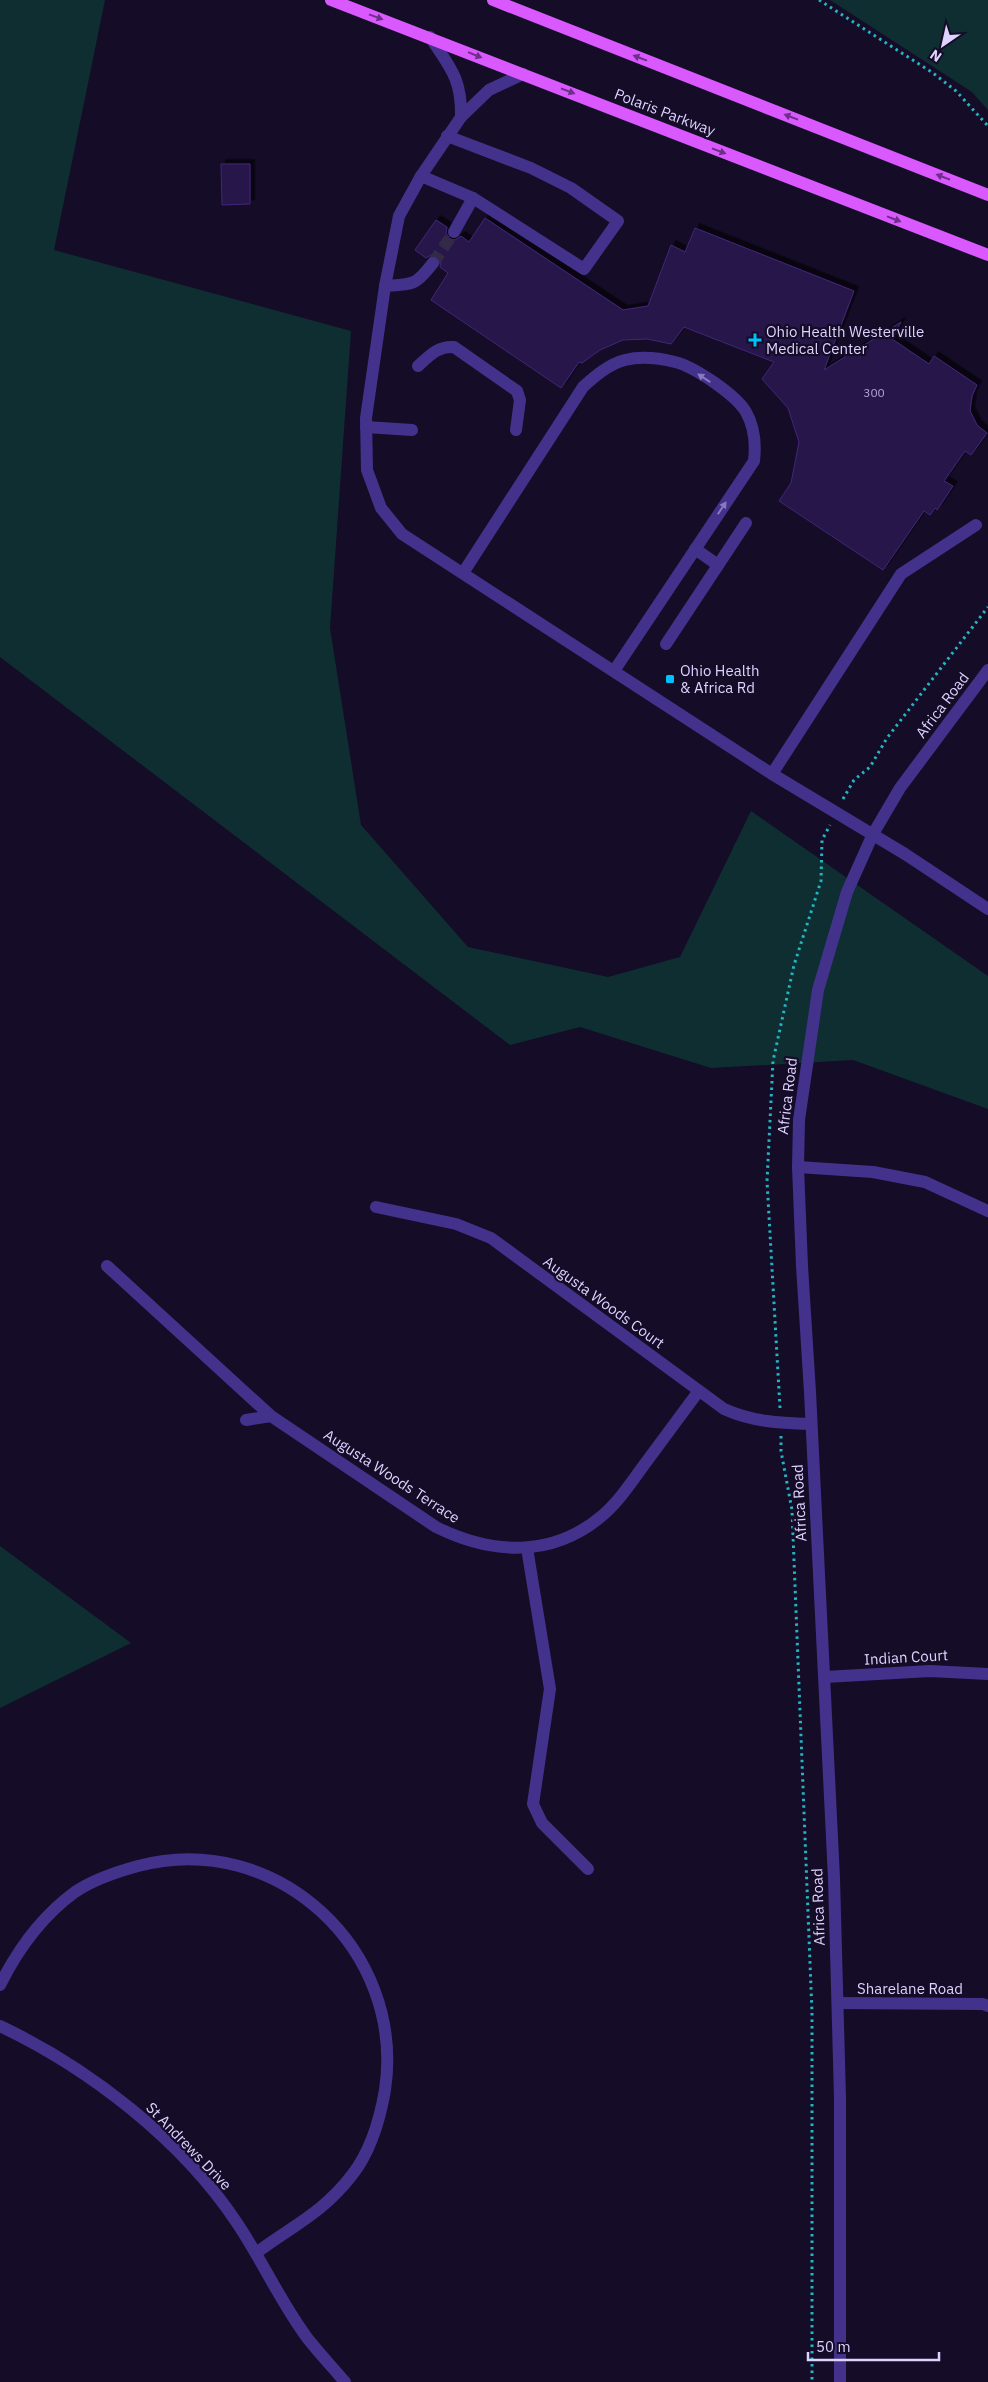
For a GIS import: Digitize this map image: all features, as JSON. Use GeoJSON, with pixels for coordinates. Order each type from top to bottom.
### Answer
{"type":"FeatureCollection","features":[{"type":"Feature","properties":{"kind":"main road","name":"Polaris Parkway"},"geometry":{"type":"LineString","coordinates":[[330,0],[430,37],[988,255]]}},
{"type":"Feature","properties":{"kind":"main road"},"geometry":{"type":"LineString","coordinates":[[493,0],[988,194]]}},
{"type":"Feature","properties":{"kind":"street"},"geometry":{"type":"LineString","coordinates":[[430,37],[454,73],[462,95],[460,117]]}},
{"type":"Feature","properties":{"kind":"street"},"geometry":{"type":"LineString","coordinates":[[522,74],[489,90],[460,117],[421,176],[399,216],[385,286],[366,427],[367,470],[381,508],[402,534],[772,774],[873,834],[988,909]]}},
{"type":"Feature","properties":{"kind":"street"},"geometry":{"type":"LineString","coordinates":[[421,176],[473,198],[584,268],[618,221],[570,188],[531,168],[447,136]]}},
{"type":"Feature","properties":{"kind":"street"},"geometry":{"type":"LineString","coordinates":[[454,232],[473,198]]}},
{"type":"Feature","properties":{"kind":"street"},"geometry":{"type":"LineString","coordinates":[[385,286],[411,284],[420,281],[433,263]]}},
{"type":"Feature","properties":{"kind":"street"},"geometry":{"type":"LineString","coordinates":[[418,366],[433,352],[444,346],[454,347],[517,391],[520,400],[516,430]]}},
{"type":"Feature","properties":{"kind":"street"},"geometry":{"type":"LineString","coordinates":[[463,573],[583,387],[598,373],[624,360],[646,357],[676,362],[699,374],[735,398],[746,412],[756,440],[754,461],[614,671]]}},
{"type":"Feature","properties":{"kind":"street"},"geometry":{"type":"LineString","coordinates":[[366,427],[412,430]]}},
{"type":"Feature","properties":{"kind":"street"},"geometry":{"type":"LineString","coordinates":[[666,644],[746,523]]}},
{"type":"Feature","properties":{"kind":"street"},"geometry":{"type":"LineString","coordinates":[[772,774],[901,574],[976,524]]}},
{"type":"Feature","properties":{"kind":"street"},"geometry":{"type":"LineString","coordinates":[[695,549],[718,565]]}},
{"type":"Feature","properties":{"kind":"street","name":"Africa Road"},"geometry":{"type":"LineString","coordinates":[[840,2382],[838,2003],[825,1677],[798,1167],[799,1120],[818,990],[839,913],[873,834],[900,788],[988,670]]}},
{"type":"Feature","properties":{"kind":"street"},"geometry":{"type":"LineString","coordinates":[[798,1167],[873,1172],[925,1182],[988,1211]]}},
{"type":"Feature","properties":{"kind":"street","name":"Augusta Woods Court"},"geometry":{"type":"LineString","coordinates":[[376,1208],[456,1224],[491,1238],[698,1392],[724,1409],[742,1417],[781,1423],[811,1424]]}},
{"type":"Feature","properties":{"kind":"street","name":"Augusta Woods Terrace"},"geometry":{"type":"LineString","coordinates":[[107,1266],[271,1416],[436,1527],[458,1538],[482,1546],[506,1549],[527,1548],[555,1542],[580,1531],[603,1516],[620,1498],[698,1392]]}},
{"type":"Feature","properties":{"kind":"street"},"geometry":{"type":"LineString","coordinates":[[246,1420],[271,1416]]}},
{"type":"Feature","properties":{"kind":"street"},"geometry":{"type":"LineString","coordinates":[[527,1548],[550,1689],[533,1804],[542,1823],[588,1869]]}},
{"type":"Feature","properties":{"kind":"street","name":"Indian Court"},"geometry":{"type":"LineString","coordinates":[[825,1677],[930,1671],[988,1674]]}},
{"type":"Feature","properties":{"kind":"street"},"geometry":{"type":"LineString","coordinates":[[0,1985],[18,1952],[51,1912],[88,1884],[117,1871],[147,1863],[201,1859],[247,1868],[267,1875],[295,1891],[333,1922],[354,1948],[370,1976],[378,1999],[386,2031],[388,2064],[382,2111],[373,2136],[352,2175],[320,2210],[256,2254]]}},
{"type":"Feature","properties":{"kind":"street","name":"Sharelane Road"},"geometry":{"type":"LineString","coordinates":[[838,2003],[985,2005]]}},
{"type":"Feature","properties":{"kind":"street","name":"St Andrews Drive"},"geometry":{"type":"LineString","coordinates":[[0,2026],[68,2064],[137,2114],[206,2182],[236,2221],[308,2338],[345,2382]]}},
{"type":"Feature","properties":{"kind":"path"},"geometry":{"type":"LineString","coordinates":[[818,0],[933,73],[956,91],[988,126]]}},
{"type":"Feature","properties":{"kind":"path"},"geometry":{"type":"LineString","coordinates":[[848,789],[854,780],[870,766],[887,738],[988,607]]}},
{"type":"Feature","properties":{"kind":"path"},"geometry":{"type":"LineString","coordinates":[[812,2382],[812,2013],[809,1922],[792,1510],[781,1451],[767,1181],[773,1061],[794,965],[821,881],[822,840]]}},
{"type":"Feature","properties":{"kind":"green space"},"geometry":{"type":"Polygon","coordinates":[[[0,0],[105,0],[54,250],[351,331],[330,628],[361,825],[468,947],[608,977],[680,957],[751,811],[988,976],[988,1109],[853,1060],[711,1068],[580,1027],[510,1045],[0,657],[0,0]]]}},
{"type":"Feature","properties":{"kind":"green space"},"geometry":{"type":"Polygon","coordinates":[[[830,0],[988,0],[988,110],[972,92],[830,0]]]}},
{"type":"Feature","properties":{"kind":"green space"},"geometry":{"type":"Polygon","coordinates":[[[0,1546],[131,1643],[0,1708],[0,1546]]]}},
{"type":"Feature","properties":{"kind":"building"},"geometry":{"type":"Polygon","coordinates":[[[221,164],[250,164],[250,204],[222,205],[221,164]]]}},
{"type":"Feature","properties":{"kind":"building"},"geometry":{"type":"Polygon","coordinates":[[[485,218],[623,310],[648,306],[671,245],[685,252],[695,228],[854,291],[824,370],[901,322],[892,339],[929,364],[934,356],[977,385],[972,396],[970,411],[977,425],[987,433],[971,455],[965,451],[944,481],[953,486],[937,510],[935,508],[930,515],[924,511],[883,570],[779,501],[791,483],[799,442],[788,408],[762,379],[774,362],[684,327],[671,344],[647,339],[623,340],[600,350],[582,363],[579,362],[561,388],[431,300],[448,273],[440,267],[441,261],[438,256],[431,255],[426,258],[415,250],[436,220],[447,227],[446,233],[450,239],[455,240],[461,236],[469,242],[485,218]]]}},
{"type":"Feature","properties":{"kind":"tunnel"},"geometry":{"type":"LineString","coordinates":[[433,263],[454,232]]}},
{"type":"Feature","properties":{"kind":"place","name":"Ohio Health Westerville Medical Center"},"geometry":{"type":"Point","coordinates":[755,340]}},
{"type":"Feature","properties":{"kind":"place","name":"Ohio Health & Africa Rd"},"geometry":{"type":"Point","coordinates":[670,679]}}]}
